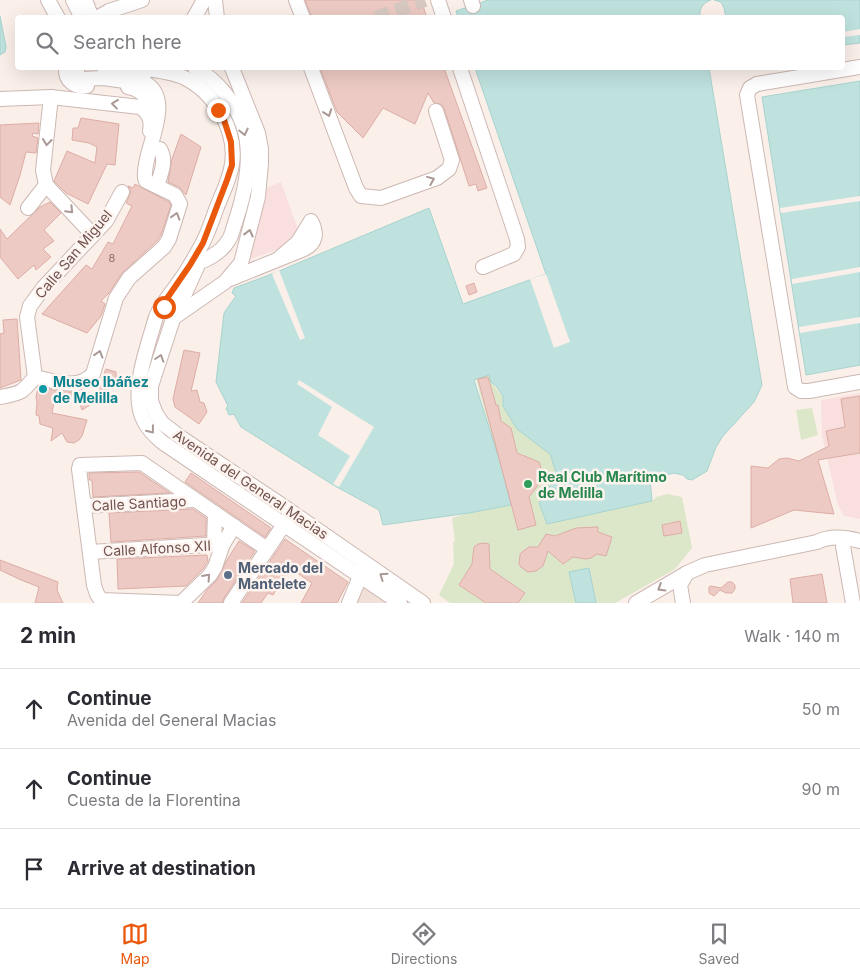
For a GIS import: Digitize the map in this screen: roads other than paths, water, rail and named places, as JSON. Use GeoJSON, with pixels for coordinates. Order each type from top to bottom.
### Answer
{"type":"FeatureCollection","features":[{"type":"Feature","properties":{"kind":"street"},"geometry":{"type":"LineString","coordinates":[[42,0],[50,15]]}},
{"type":"Feature","properties":{"kind":"street"},"geometry":{"type":"LineString","coordinates":[[48,0],[56,15]]}},
{"type":"Feature","properties":{"kind":"street"},"geometry":{"type":"LineString","coordinates":[[73,0],[80,15]]}},
{"type":"Feature","properties":{"kind":"street"},"geometry":{"type":"LineString","coordinates":[[85,0],[90,15]]}},
{"type":"Feature","properties":{"kind":"street"},"geometry":{"type":"LineString","coordinates":[[102,15],[142,0]]}},
{"type":"Feature","properties":{"kind":"street"},"geometry":{"type":"LineString","coordinates":[[130,15],[133,12],[148,8],[150,5],[148,0]]}},
{"type":"Feature","properties":{"kind":"street"},"geometry":{"type":"LineString","coordinates":[[196,15],[204,0]]}},
{"type":"Feature","properties":{"kind":"street"},"geometry":{"type":"LineString","coordinates":[[215,0],[217,15]]}},
{"type":"Feature","properties":{"kind":"street"},"geometry":{"type":"LineString","coordinates":[[288,0],[293,15]]}},
{"type":"Feature","properties":{"kind":"street"},"geometry":{"type":"LineString","coordinates":[[296,0],[301,15]]}},
{"type":"Feature","properties":{"kind":"street"},"geometry":{"type":"LineString","coordinates":[[438,0],[443,15]]}},
{"type":"Feature","properties":{"kind":"street"},"geometry":{"type":"LineString","coordinates":[[845,69],[860,67]]}},
{"type":"Feature","properties":{"kind":"street"},"geometry":{"type":"LineString","coordinates":[[66,70],[67,77],[76,86],[82,87],[103,83],[135,88],[150,95]]}},
{"type":"Feature","properties":{"kind":"street"},"geometry":{"type":"LineString","coordinates":[[77,70],[77,74],[81,79],[103,78],[147,84],[155,131],[144,175]]}},
{"type":"Feature","properties":{"kind":"street"},"geometry":{"type":"LineString","coordinates":[[117,70],[169,78],[182,82],[199,94],[214,111],[223,130],[227,180]]}},
{"type":"Feature","properties":{"kind":"street"},"geometry":{"type":"LineString","coordinates":[[155,70],[164,71],[186,79],[196,85],[212,100],[224,120],[231,142],[232,165],[227,180]]}},
{"type":"Feature","properties":{"kind":"street"},"geometry":{"type":"LineString","coordinates":[[195,264],[208,259],[228,241],[244,194],[248,150],[244,126],[227,96],[209,77],[197,70]]}},
{"type":"Feature","properties":{"kind":"street"},"geometry":{"type":"LineString","coordinates":[[225,282],[242,260],[258,197],[261,156],[255,123],[233,70]]}},
{"type":"Feature","properties":{"kind":"street"},"geometry":{"type":"LineString","coordinates":[[312,70],[356,188],[361,196],[381,198],[437,178],[449,169],[452,160],[436,111]]}},
{"type":"Feature","properties":{"kind":"street"},"geometry":{"type":"LineString","coordinates":[[461,70],[517,239],[518,247],[514,254],[483,266]]}},
{"type":"Feature","properties":{"kind":"street"},"geometry":{"type":"LineString","coordinates":[[842,70],[757,84],[750,88],[747,95],[795,387],[801,391],[809,391],[860,382]]}},
{"type":"Feature","properties":{"kind":"street"},"geometry":{"type":"LineString","coordinates":[[52,98],[44,170],[46,186],[93,235]]}},
{"type":"Feature","properties":{"kind":"street"},"geometry":{"type":"LineString","coordinates":[[0,99],[52,98],[140,107],[150,116],[151,122],[140,172],[144,175],[146,181],[175,195],[180,204],[169,239],[156,254],[129,278],[116,298],[93,374],[87,380],[72,385],[34,377],[25,390],[20,393],[0,397]]}},
{"type":"Feature","properties":{"kind":"street"},"geometry":{"type":"LineString","coordinates":[[157,186],[164,162],[164,156],[160,149]]}},
{"type":"Feature","properties":{"kind":"street","name":"Avenida del General Macias"},"geometry":{"type":"LineString","coordinates":[[227,180],[173,320],[151,386],[151,401],[156,414],[162,423],[183,439],[292,512],[363,569],[400,603]]}},
{"type":"Feature","properties":{"kind":"street"},"geometry":{"type":"LineString","coordinates":[[28,208],[46,186]]}},
{"type":"Feature","properties":{"kind":"street","name":"Calle San Miguel"},"geometry":{"type":"LineString","coordinates":[[34,377],[27,317],[30,306],[44,287],[106,221],[122,192]]}},
{"type":"Feature","properties":{"kind":"street"},"geometry":{"type":"LineString","coordinates":[[158,313],[158,321],[163,324],[173,320],[225,282],[310,246],[314,241],[315,235],[311,221]]}},
{"type":"Feature","properties":{"kind":"street"},"geometry":{"type":"LineString","coordinates":[[234,226],[234,250],[242,260],[258,268]]}},
{"type":"Feature","properties":{"kind":"street","name":"Avenida del General Macias"},"geometry":{"type":"LineString","coordinates":[[195,264],[158,313],[139,386],[139,405],[143,420],[152,433],[162,442],[284,525],[423,603]]}},
{"type":"Feature","properties":{"kind":"street"},"geometry":{"type":"LineString","coordinates":[[215,513],[219,544],[215,567],[210,575],[181,603],[102,600],[97,594],[94,585],[79,469],[80,464],[142,463],[194,500],[215,513],[267,549]]}},
{"type":"Feature","properties":{"kind":"street","name":"Calle Santiago"},"geometry":{"type":"LineString","coordinates":[[84,506],[194,500]]}},
{"type":"Feature","properties":{"kind":"street"},"geometry":{"type":"LineString","coordinates":[[231,603],[292,512]]}},
{"type":"Feature","properties":{"kind":"street"},"geometry":{"type":"LineString","coordinates":[[219,544],[234,526]]}},
{"type":"Feature","properties":{"kind":"street"},"geometry":{"type":"LineString","coordinates":[[636,603],[687,573],[705,565],[817,542],[825,538],[860,541]]}},
{"type":"Feature","properties":{"kind":"street"},"geometry":{"type":"LineString","coordinates":[[817,542],[860,547]]}},
{"type":"Feature","properties":{"kind":"street","name":"Calle Alfonso XII"},"geometry":{"type":"LineString","coordinates":[[90,552],[219,544]]}},
{"type":"Feature","properties":{"kind":"street"},"geometry":{"type":"LineString","coordinates":[[843,546],[853,603]]}},
{"type":"Feature","properties":{"kind":"street"},"geometry":{"type":"LineString","coordinates":[[349,603],[363,569]]}},
{"type":"Feature","properties":{"kind":"street"},"geometry":{"type":"LineString","coordinates":[[683,603],[680,585],[681,580],[687,573]]}},
{"type":"Feature","properties":{"kind":"water"},"geometry":{"type":"Polygon","coordinates":[[[488,0],[711,0],[702,6],[700,15],[457,15],[456,11],[488,0]]]}},
{"type":"Feature","properties":{"kind":"water"},"geometry":{"type":"Polygon","coordinates":[[[714,0],[860,0],[860,43],[845,45],[845,15],[726,15],[721,2],[714,0]]]}},
{"type":"Feature","properties":{"kind":"water"},"geometry":{"type":"Polygon","coordinates":[[[0,16],[6,47],[5,52],[0,55],[0,16]]]}},
{"type":"Feature","properties":{"kind":"water"},"geometry":{"type":"Polygon","coordinates":[[[476,70],[709,70],[762,385],[754,402],[723,436],[716,447],[707,471],[692,480],[674,473],[650,479],[652,501],[547,524],[539,503],[557,475],[550,454],[517,429],[503,406],[503,396],[491,382],[489,375],[474,380],[500,462],[511,505],[383,525],[379,510],[335,486],[241,427],[234,414],[229,415],[226,408],[228,406],[216,382],[224,313],[236,296],[232,293],[234,288],[429,208],[463,304],[546,274],[476,70]]]}},
{"type":"Feature","properties":{"kind":"water"},"geometry":{"type":"Polygon","coordinates":[[[860,81],[860,365],[806,375],[762,97],[860,81]]]}},
{"type":"Feature","properties":{"kind":"water"},"geometry":{"type":"Polygon","coordinates":[[[589,568],[596,603],[576,603],[569,572],[589,568]]]}},
{"type":"Feature","properties":{"kind":"tunnel"},"geometry":{"type":"LineString","coordinates":[[384,15],[425,0]]}},
{"type":"Feature","properties":{"kind":"place","name":"Museo Ibáñez de Melilla"},"geometry":{"type":"Point","coordinates":[43,389]}},
{"type":"Feature","properties":{"kind":"place","name":"Real Club Marítimo de Melilla"},"geometry":{"type":"Point","coordinates":[528,484]}},
{"type":"Feature","properties":{"kind":"place","name":"Mercado del Mantelete"},"geometry":{"type":"Point","coordinates":[228,575]}}]}
